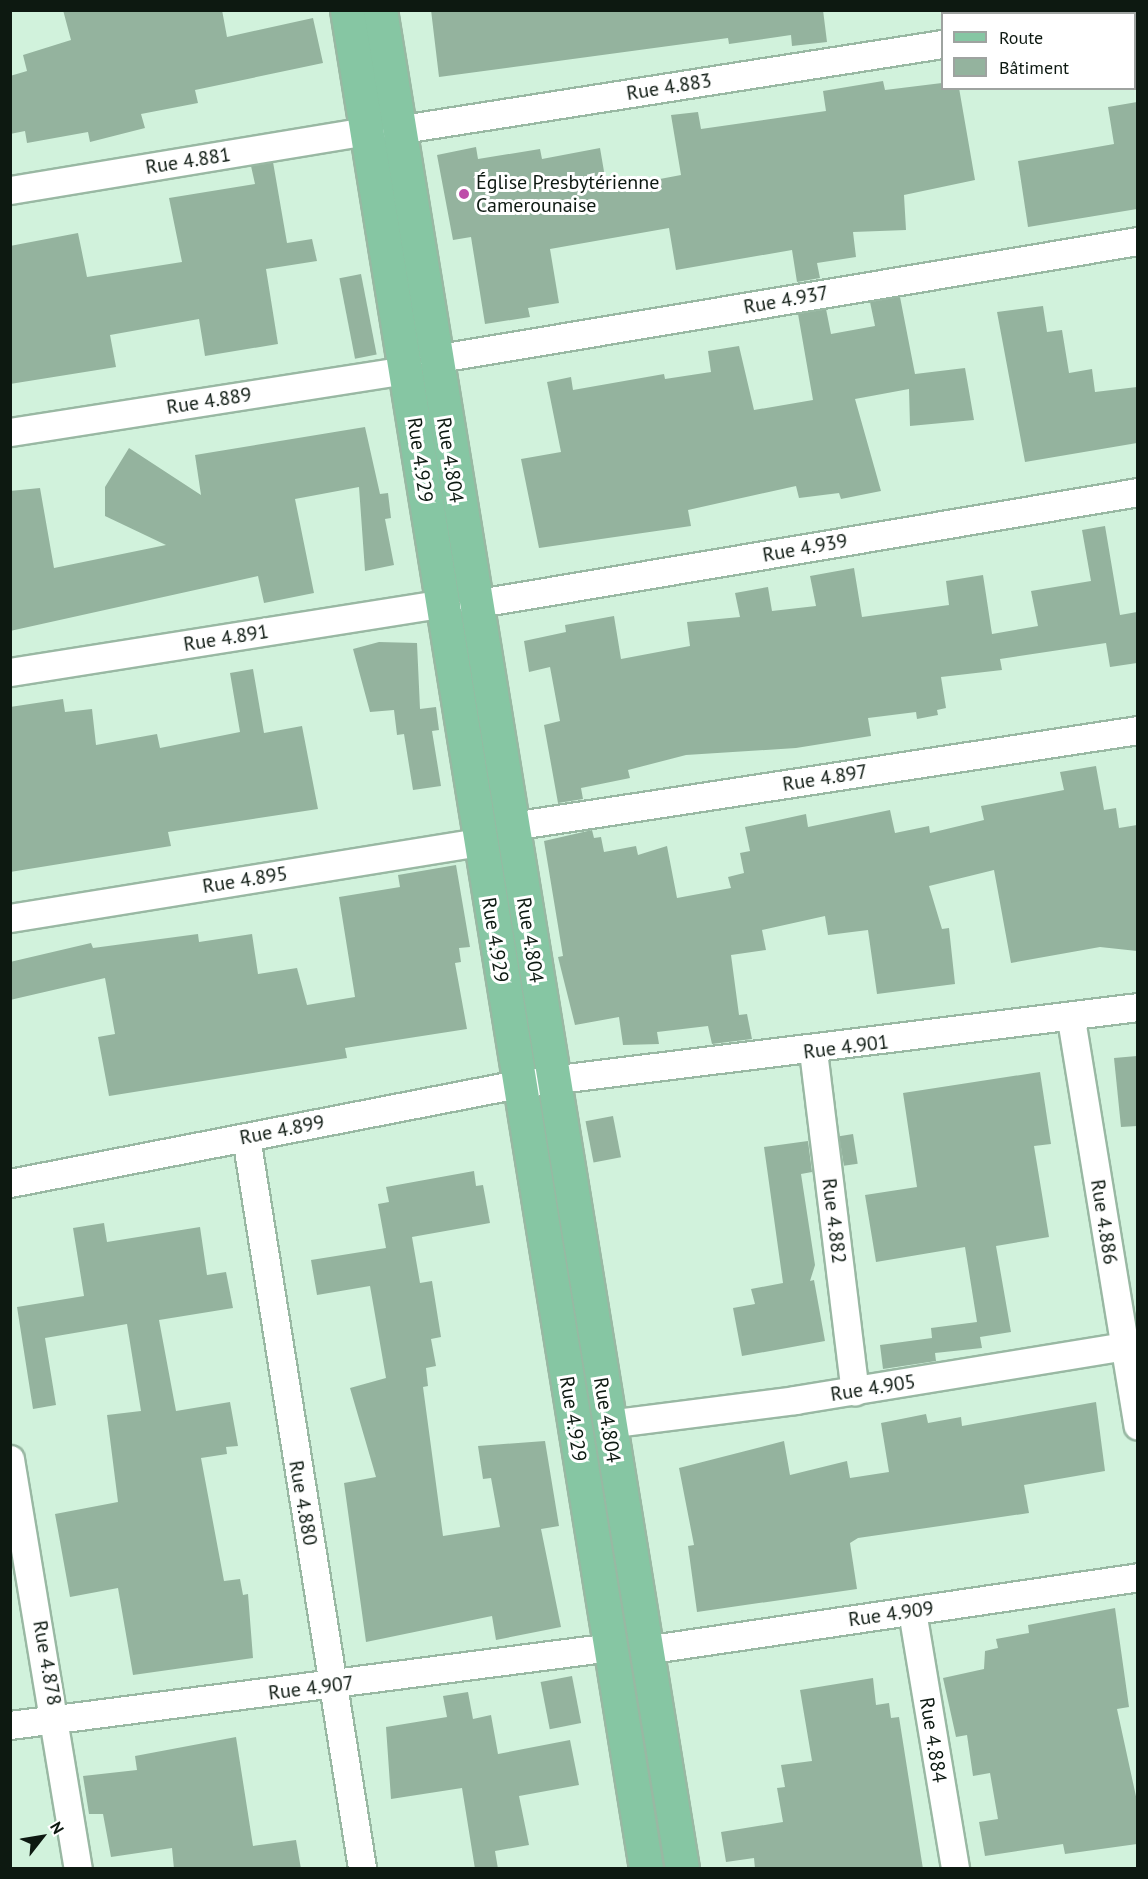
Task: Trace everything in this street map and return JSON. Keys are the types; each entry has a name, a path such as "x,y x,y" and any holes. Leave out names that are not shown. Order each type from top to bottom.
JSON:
{"main road":[{"path":"347,10 381,130"},
{"name":"Rue 4.804","path":"380,10 381,130 457,604 512,826 682,1869"},
{"name":"Rue 4.929","path":"457,604 479,842 646,1869"}],"street":[{"name":"Rue 4.883","path":"381,130 941,44"},
{"name":"Rue 4.881","path":"10,190 381,130"},
{"name":"Rue 4.937","path":"420,365 1137,241"},
{"name":"Rue 4.889","path":"10,432 420,365"},
{"name":"Rue 4.939","path":"457,604 1137,492"},
{"name":"Rue 4.891","path":"10,672 457,604"},
{"name":"Rue 4.897","path":"512,826 1137,730"},
{"name":"Rue 4.895","path":"10,918 479,842"},
{"name":"Rue 4.901","path":"553,1083 1071,1019 1137,1007"},
{"name":"Rue 4.886","path":"1071,1019 1131,1345 1137,1426"},
{"name":"Rue 4.882","path":"813,1051 855,1390"},
{"name":"Rue 4.899","path":"10,1183 518,1084 553,1083"},
{"name":"Rue 4.880","path":"246,1137 335,1686 362,1869"},
{"name":"Rue 4.905","path":"608,1424 855,1390 1131,1345"},
{"name":"Rue 4.878","path":"10,1459 13,1494 57,1718 78,1869"},
{"name":"Rue 4.909","path":"645,1650 1137,1581"},
{"name":"Rue 4.884","path":"912,1611 955,1869"},
{"name":"Rue 4.907","path":"10,1725 335,1686 611,1647"}],"building":[{"path":"63,10 222,10 227,37 313,18 323,63 195,90 198,103 141,114 145,128 90,142 88,132 27,143 25,131 10,134 10,76 27,71 23,55 71,40"},
{"path":"431,10 823,10 827,42 792,46 791,35 729,44 728,38 439,77"},
{"path":"883,81 885,90 941,83 941,90 959,90 975,180 904,195 906,230 853,232 856,257 817,263 820,278 797,282 792,250 676,270 669,228 550,249 559,303 528,308 530,317 485,324 471,237 453,240 437,155 476,147 478,159 540,149 542,159 600,148 607,189 681,175 671,115 698,112 701,129 826,111 823,91"},
{"path":"1137,102 1137,209 1028,227 1018,161 1114,144 1108,107"},
{"path":"273,162 287,243 312,239 317,261 266,269 278,344 205,356 199,319 110,335 116,367 10,384 10,246 78,233 87,277 182,262 169,198 255,184 251,166"},
{"path":"361,274 377,354 355,359 339,278"},
{"path":"900,297 915,374 965,368 974,420 910,426 909,389 855,399 881,491 841,499 839,493 799,498 796,486 688,510 691,526 539,548 521,459 561,452 547,382 571,377 573,390 664,374 665,379 711,372 708,351 739,346 754,410 813,400 798,314 826,309 831,334 875,326 870,302"},
{"path":"1043,306 1047,332 1062,330 1069,373 1092,369 1095,392 1137,387 1137,443 1025,462 997,312"},
{"path":"365,427 380,494 388,493 391,518 385,519 394,565 365,571 359,487 295,499 314,593 264,603 258,576 10,631 10,491 40,488 54,568 166,545 105,516 105,487 129,448 201,495 195,455"},
{"path":"1105,526 1120,615 1137,612 1137,663 1110,667 1106,643 1000,659 1002,670 941,677 946,708 937,710 938,715 917,719 916,712 868,718 871,736 796,748 686,755 628,770 630,778 581,788 583,799 558,803 544,725 560,721 550,667 529,672 524,641 566,632 565,625 614,616 621,659 690,646 687,622 740,617 735,593 768,587 772,611 816,606 810,576 854,568 862,617 949,605 946,581 983,575 992,634 1038,626 1031,591 1091,581 1082,530"},
{"path":"379,642 417,643 420,709 436,707 439,730 432,731 441,786 413,790 404,734 397,735 394,710 370,712 353,649"},
{"path":"253,669 264,733 302,726 318,809 168,832 171,846 10,872 10,707 63,699 65,712 92,709 96,745 157,734 160,748 240,732 230,673"},
{"path":"1096,766 1104,810 1116,808 1119,828 1137,825 1137,951 1100,947 1011,963 994,870 929,886 942,929 949,928 955,984 877,994 868,930 828,935 825,916 762,930 766,950 731,955 739,1015 747,1014 752,1039 712,1044 708,1026 657,1032 659,1044 623,1045 619,1017 575,1025 558,957 563,956 544,841 592,830 594,838 601,837 604,852 636,846 638,855 667,846 677,898 731,888 728,877 744,873 740,853 750,851 745,827 806,814 808,827 890,810 895,833 929,826 930,833 984,820 981,806 1064,790 1060,772"},
{"path":"456,865 470,947 459,948 461,962 455,963 467,1029 345,1048 347,1058 109,1096 98,1037 115,1034 105,978 10,1000 10,962 91,943 93,948 198,934 199,942 252,934 258,974 297,968 307,1005 355,997 339,897 400,887 398,875"},
{"path":"1137,1056 1137,1126 1121,1127 1114,1058"},
{"path":"1040,1072 1051,1144 1034,1146 1049,1237 996,1246 1011,1332 980,1337 982,1348 935,1353 936,1361 883,1369 880,1345 932,1338 931,1328 977,1322 965,1247 876,1262 865,1195 917,1187 903,1093"},
{"path":"613,1116 621,1157 594,1163 586,1121"},
{"path":"853,1134 858,1164 844,1166 839,1136"},
{"path":"808,1141 812,1172 801,1174 815,1265 810,1281 814,1280 825,1341 742,1356 733,1308 755,1304 751,1289 783,1283 764,1147"},
{"path":"474,1171 476,1186 483,1185 490,1223 412,1237 420,1283 432,1281 441,1337 431,1339 436,1366 426,1368 428,1386 423,1387 443,1536 500,1527 491,1478 483,1479 478,1446 545,1441 559,1526 541,1529 561,1627 496,1640 492,1616 366,1642 344,1483 376,1477 350,1388 386,1378 370,1286 317,1295 311,1260 386,1248 378,1204 389,1202 386,1187"},
{"path":"104,1223 107,1242 200,1227 207,1275 226,1272 233,1308 159,1320 176,1411 230,1402 238,1446 226,1447 227,1454 201,1458 224,1581 240,1579 243,1595 248,1594 253,1658 133,1675 118,1588 70,1597 55,1514 118,1502 107,1415 141,1411 127,1324 45,1338 56,1405 33,1409 17,1307 84,1296 73,1228"},
{"path":"1096,1402 1105,1471 1024,1485 1029,1513 858,1538 850,1543 857,1589 697,1612 688,1546 694,1545 679,1468 784,1441 790,1475 847,1461 850,1478 889,1472 881,1423 926,1414 928,1423 961,1417 962,1426"},
{"path":"1115,1608 1129,1707 1117,1709 1137,1801 1137,1844 1065,1854 1063,1844 985,1856 979,1822 998,1819 990,1773 973,1776 967,1735 956,1737 943,1678 984,1669 985,1651 998,1648 996,1639 1029,1633 1028,1625"},
{"path":"572,1676 581,1723 550,1729 541,1682"},
{"path":"873,1678 876,1705 889,1703 891,1718 899,1717 923,1869 755,1869 754,1858 726,1862 721,1832 783,1822 777,1788 785,1787 781,1765 812,1761 800,1690"},
{"path":"468,1692 473,1719 491,1715 498,1754 570,1740 579,1785 519,1796 529,1845 495,1851 498,1869 475,1869 462,1788 391,1799 386,1727 447,1717 443,1696"},
{"path":"236,1737 253,1846 296,1840 301,1869 174,1869 172,1848 111,1857 103,1814 89,1814 83,1776 137,1770 135,1756"}],"place":[{"name":"Église Presbytérienne Camerounaise","path":"464,194"}]}
